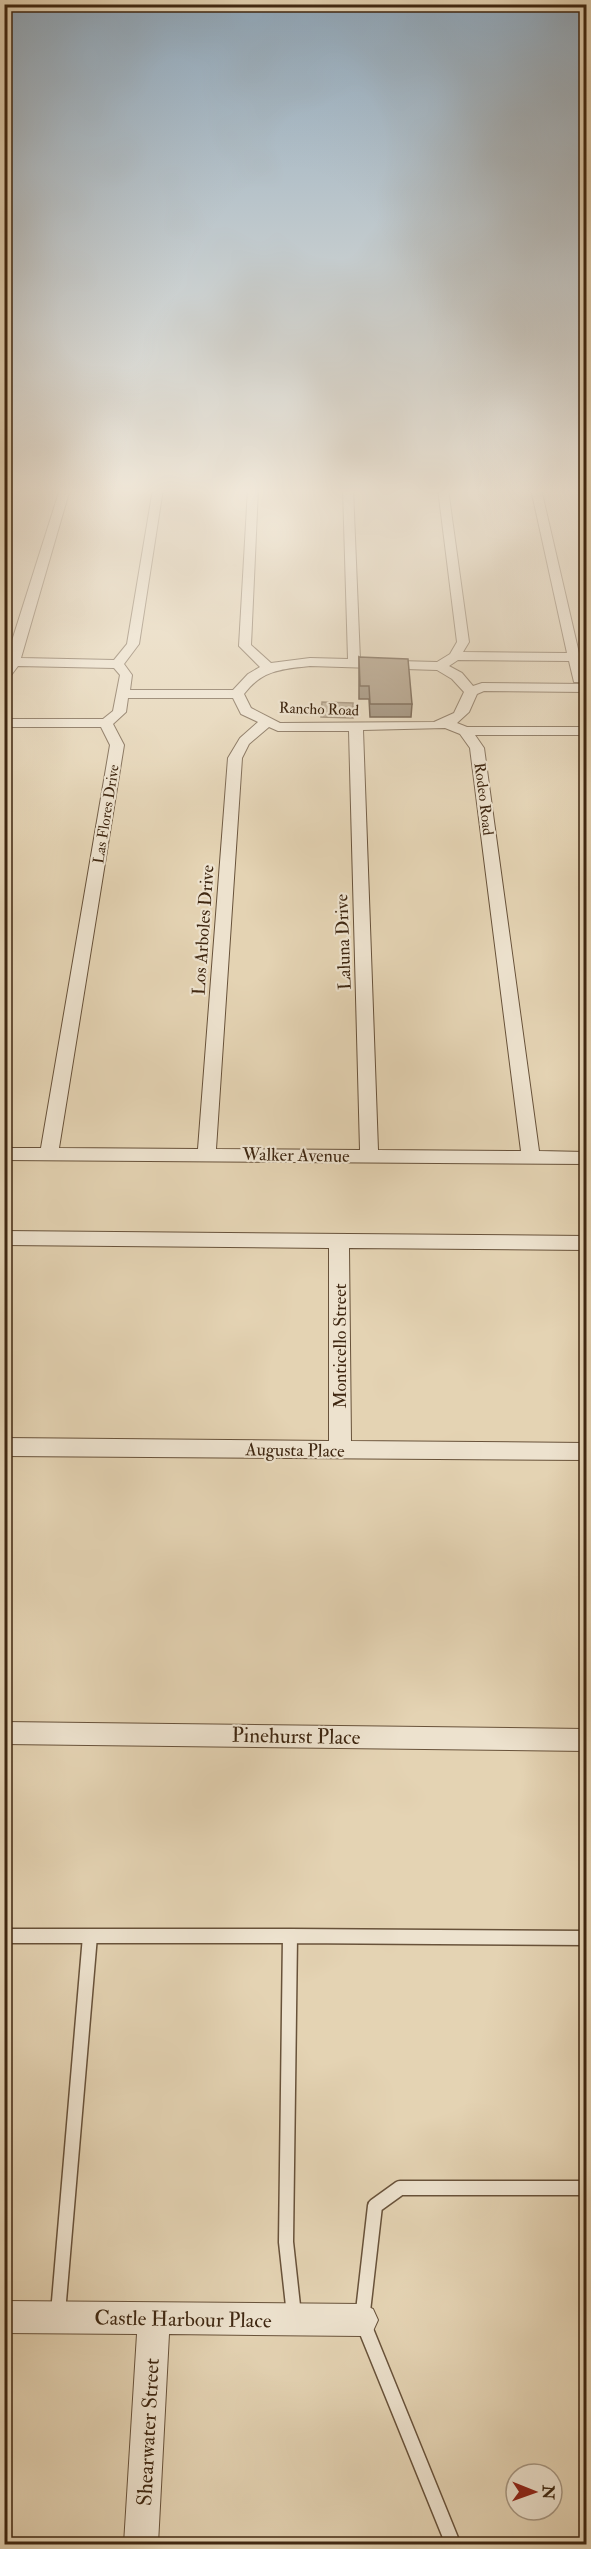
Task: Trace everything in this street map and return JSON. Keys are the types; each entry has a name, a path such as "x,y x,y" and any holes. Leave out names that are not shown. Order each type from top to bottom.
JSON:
{"street":[{"path":"4,675 14,662 30,608"},
{"path":"118,664 133,644 139,608"},
{"path":"247,608 245,646 268,667"},
{"path":"352,608 354,663"},
{"path":"440,666 455,656 463,642 459,608"},
{"path":"447,724 464,713 471,692 482,687 583,683 574,657 563,608"},
{"path":"455,656 574,657"},
{"path":"14,662 118,664"},
{"path":"122,694 237,694 249,676 268,667 310,662 440,666 456,676 471,692 484,698 586,698"},
{"path":"4,723 106,723 118,712 126,675 118,664"},
{"name":"Rancho Road","path":"237,694 246,711 279,727 447,724"},
{"name":"Los Arboles Drive","path":"207,1154 235,758 240,744 252,732 268,722"},
{"name":"Las Flores Drive","path":"49,1154 117,745 106,723"},
{"path":"447,724 465,731 586,731"},
{"name":"Laluna Drive","path":"356,727 369,1156"},
{"name":"Rodeo Road","path":"465,731 477,748 531,1158"},
{"name":"Walker Avenue","path":"4,1154 586,1158"},
{"path":"4,1238 586,1243"},
{"name":"Monticello Street","path":"339,1241 340,1450"},
{"name":"Augusta Place","path":"4,1447 586,1452"},
{"name":"Pinehurst Place","path":"4,1733 586,1740"},
{"name":"Castle Harbour Place","path":"4,2317 362,2320"},
{"name":"Shearwater Street","path":"141,2544 154,2319"}],"lane":[{"path":"4,1936 586,1938"},
{"path":"57,2317 90,1936"},
{"path":"290,1936 286,2242 295,2320"},
{"path":"453,2544 362,2320 375,2206 400,2188 586,2188"}],"shaded area":[{"path":"322,702 353,703 353,718 321,717"}],"building":[{"path":"359,657 408,659 412,704 370,704 369,686 360,686"}]}
